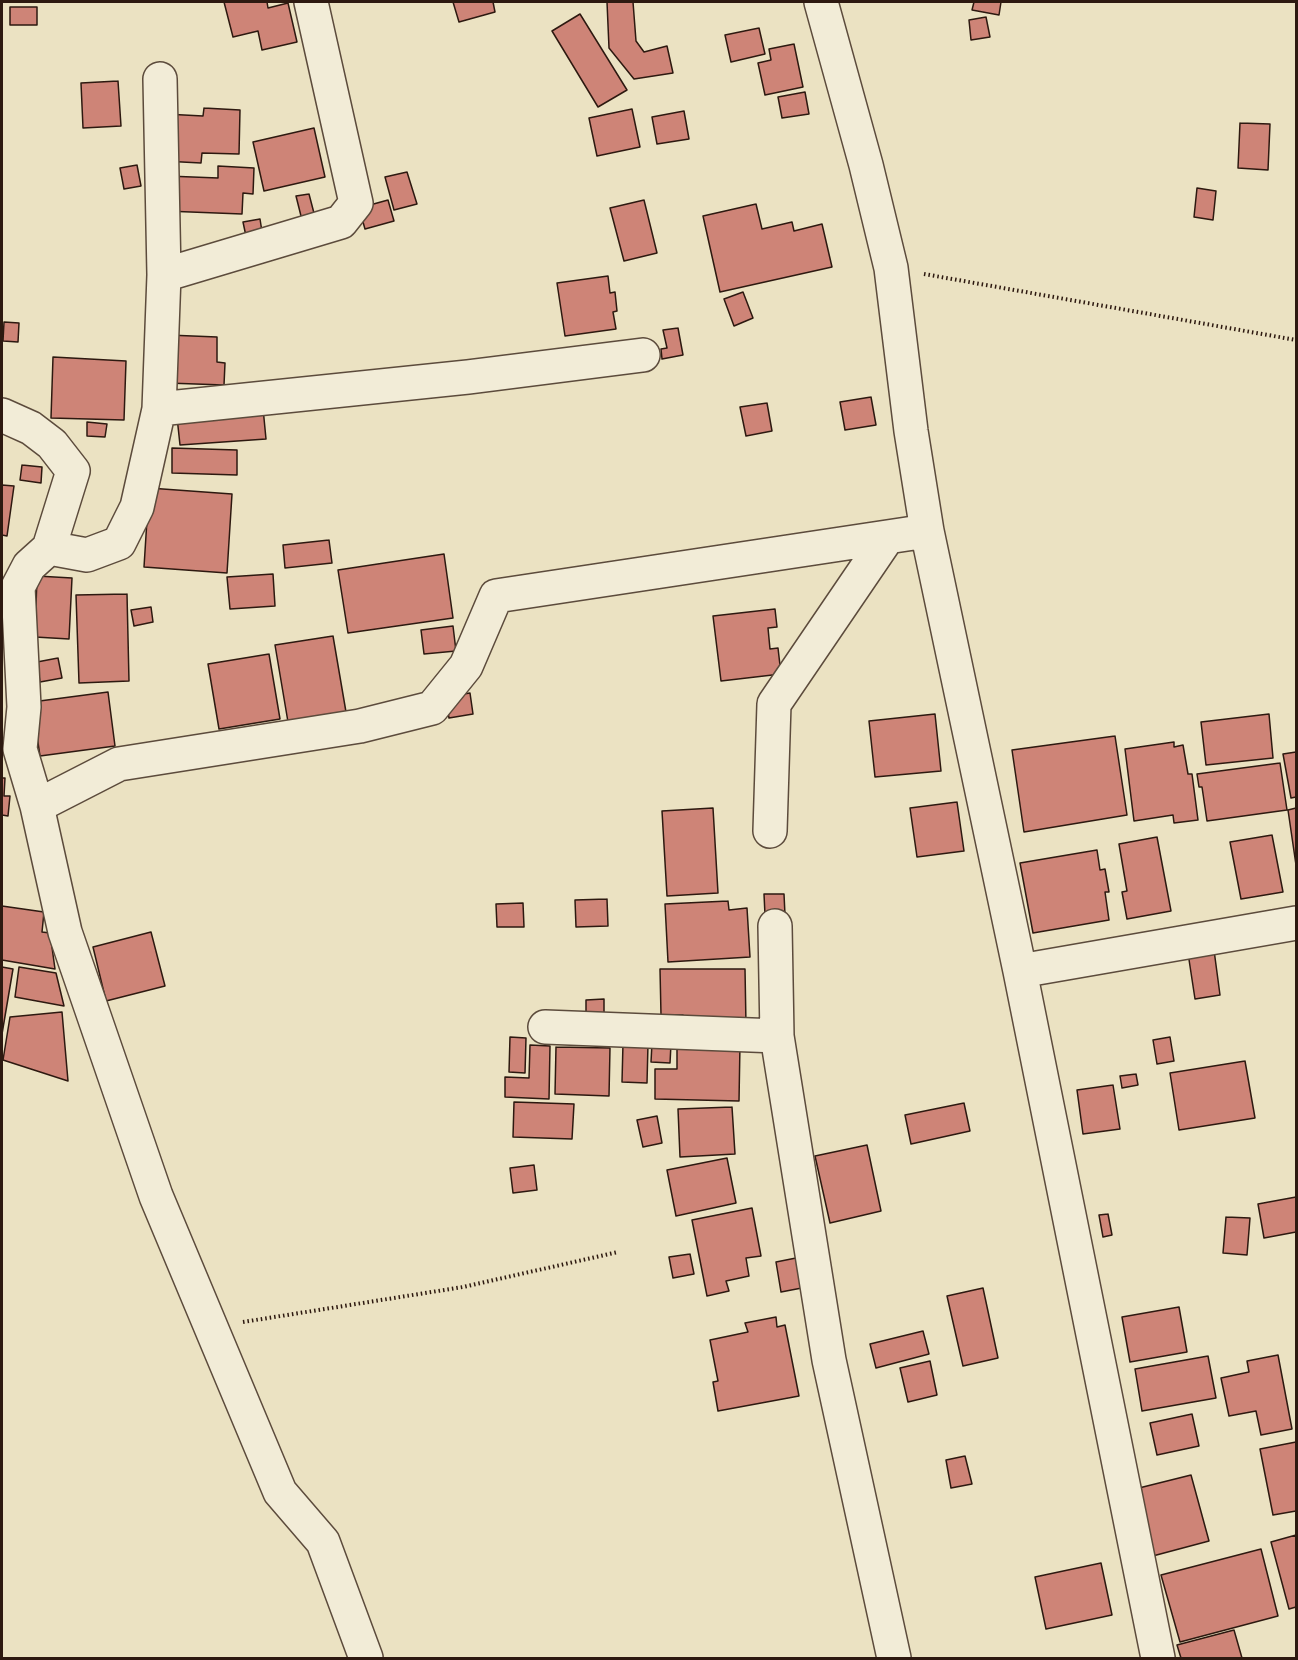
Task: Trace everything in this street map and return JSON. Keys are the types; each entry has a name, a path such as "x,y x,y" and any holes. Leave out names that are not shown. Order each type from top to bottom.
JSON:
{"street":[{"path":"164,275 341,222 356,203 311,2"},
{"path":"821,2 866,165 891,268 911,431 927,531 1020,971 1158,1659"},
{"path":"49,548 87,555 119,543 137,507 159,409 164,275 160,79"},
{"path":"159,409 468,377 643,355"},
{"path":"2,415 31,428 52,444 73,471 49,548 29,566 18,587 11,633 24,707 11,749 37,806 65,932 156,1196 280,1492 323,1542 366,1659"},
{"path":"37,806 119,764 360,726 432,708 466,666 496,596 927,531"},
{"path":"770,831 774,704 887,538"},
{"path":"1020,971 1296,922"},
{"path":"775,926 777,1036 829,1360 894,1659"},
{"path":"544,1027 777,1036"}],"path":[{"path":"891,268 1296,340"},
{"path":"210,1328 463,1287 618,1252"}],"building":[{"path":"224,2 267,2 268,8 288,3 297,42 262,50 258,31 233,37"},
{"path":"453,2 493,2 495,12 459,22"},
{"path":"607,2 633,2 636,41 644,52 667,46 673,73 634,79 609,48"},
{"path":"974,2 1001,2 999,15 972,10"},
{"path":"10,7 37,7 37,25 10,25"},
{"path":"580,14 627,90 598,107 552,31"},
{"path":"986,17 990,37 971,40 969,20"},
{"path":"759,28 765,54 731,62 725,35"},
{"path":"794,44 803,87 765,95 758,63 771,60 769,49"},
{"path":"118,81 121,126 83,128 81,83"},
{"path":"805,92 809,114 782,118 778,97"},
{"path":"204,108 240,110 239,154 202,153 201,163 163,161 165,114 203,116"},
{"path":"632,109 640,147 597,156 589,118"},
{"path":"684,111 689,139 657,144 652,117"},
{"path":"1240,123 1270,124 1268,170 1238,168"},
{"path":"314,128 325,177 264,191 253,142"},
{"path":"137,165 141,186 124,189 120,168"},
{"path":"218,166 254,168 253,194 243,193 242,214 165,211 167,176 218,178"},
{"path":"407,172 417,204 394,210 385,177"},
{"path":"1197,188 1216,191 1213,220 1194,217"},
{"path":"309,194 315,217 302,220 296,196"},
{"path":"388,200 394,221 365,229 359,208"},
{"path":"644,200 657,253 624,261 610,208"},
{"path":"756,204 762,229 792,222 794,231 822,224 832,267 720,292 703,216"},
{"path":"260,219 263,238 247,241 243,222"},
{"path":"608,276 610,293 615,292 617,311 613,312 616,329 565,336 557,283"},
{"path":"743,292 753,318 734,326 724,299"},
{"path":"4,322 19,323 18,342 3,341"},
{"path":"678,328 683,355 662,359 661,349 667,348 663,330"},
{"path":"168,335 217,337 217,362 225,363 224,385 167,383"},
{"path":"53,357 126,361 124,420 51,418"},
{"path":"871,397 876,425 845,430 840,402"},
{"path":"767,403 772,431 746,436 740,407"},
{"path":"263,408 266,439 180,445 177,417"},
{"path":"87,422 107,424 105,437 87,436"},
{"path":"172,448 237,450 237,475 172,473"},
{"path":"22,465 42,467 41,483 20,480"},
{"path":"2,485 14,486 7,536 2,535"},
{"path":"149,488 232,494 227,573 144,567"},
{"path":"329,540 332,563 285,568 283,545"},
{"path":"444,554 453,618 348,633 338,570"},
{"path":"273,574 275,606 230,609 227,577"},
{"path":"37,576 72,578 69,639 35,637"},
{"path":"127,594 129,681 79,683 76,595"},
{"path":"151,607 153,622 134,626 131,610"},
{"path":"775,609 777,627 768,628 770,649 778,648 781,674 721,681 713,616"},
{"path":"453,626 456,651 424,654 421,630"},
{"path":"333,636 346,712 288,722 275,645"},
{"path":"269,654 280,719 219,729 208,664"},
{"path":"58,658 62,678 40,682 37,662"},
{"path":"108,692 115,746 40,756 32,702"},
{"path":"470,693 473,714 449,718 445,697"},
{"path":"935,714 941,771 875,777 869,721"},
{"path":"1269,714 1273,758 1206,765 1201,722"},
{"path":"1115,736 1127,815 1024,832 1012,750"},
{"path":"1174,742 1174,747 1183,745 1188,774 1192,774 1198,820 1174,823 1173,815 1134,821 1125,749"},
{"path":"1296,752 1296,797 1291,798 1283,754"},
{"path":"1280,763 1287,810 1207,821 1202,787 1199,787 1197,774"},
{"path":"2,778 5,778 4,796 10,796 8,816 2,815"},
{"path":"957,802 964,851 917,857 910,808"},
{"path":"713,808 718,893 667,896 662,811"},
{"path":"1296,808 1296,865 1288,810"},
{"path":"1272,835 1283,892 1241,899 1230,842"},
{"path":"1157,837 1171,911 1127,919 1122,892 1127,891 1119,844"},
{"path":"1097,850 1100,870 1105,869 1109,892 1105,892 1109,920 1033,933 1020,863"},
{"path":"764,894 784,894 785,915 765,915"},
{"path":"607,899 608,926 576,927 575,900"},
{"path":"728,901 729,910 747,908 750,957 668,962 665,904"},
{"path":"523,903 524,927 497,927 496,904"},
{"path":"2,906 44,912 42,932 50,933 55,969 2,960"},
{"path":"151,932 165,986 106,1001 93,947"},
{"path":"1214,950 1220,995 1195,999 1188,953"},
{"path":"2,967 13,969 2,1034"},
{"path":"19,967 56,973 64,1006 15,997"},
{"path":"660,969 745,969 746,1025 683,1025 683,1015 661,1015"},
{"path":"604,999 604,1016 586,1016 586,1000"},
{"path":"62,1012 68,1081 3,1060 10,1017"},
{"path":"510,1037 526,1038 525,1073 509,1072"},
{"path":"1170,1037 1174,1061 1157,1064 1153,1040"},
{"path":"677,1042 740,1044 739,1101 655,1099 655,1069 677,1069"},
{"path":"623,1043 648,1044 647,1083 622,1082"},
{"path":"652,1043 671,1044 670,1063 651,1062"},
{"path":"530,1045 550,1046 549,1099 505,1097 505,1077 529,1078"},
{"path":"556,1047 610,1048 609,1096 555,1094"},
{"path":"1245,1061 1255,1118 1179,1130 1170,1073"},
{"path":"1136,1074 1138,1085 1122,1088 1120,1076"},
{"path":"1113,1085 1120,1129 1083,1134 1077,1090"},
{"path":"514,1102 574,1104 572,1139 513,1137"},
{"path":"964,1103 970,1131 911,1144 905,1115"},
{"path":"732,1107 735,1154 680,1157 678,1109"},
{"path":"657,1116 662,1143 643,1147 637,1120"},
{"path":"867,1145 881,1211 830,1223 815,1156"},
{"path":"727,1158 736,1203 676,1216 667,1170"},
{"path":"534,1165 537,1190 513,1193 510,1168"},
{"path":"1296,1197 1296,1232 1264,1238 1258,1204"},
{"path":"752,1208 761,1256 746,1258 749,1276 726,1281 729,1291 707,1296 692,1220"},
{"path":"1108,1214 1112,1235 1103,1237 1099,1215"},
{"path":"1226,1217 1250,1218 1247,1255 1223,1253"},
{"path":"690,1254 694,1274 673,1278 669,1257"},
{"path":"801,1257 807,1287 781,1292 776,1262"},
{"path":"983,1288 998,1358 963,1366 947,1296"},
{"path":"1179,1307 1187,1352 1130,1362 1122,1317"},
{"path":"776,1317 777,1327 785,1325 799,1396 718,1411 713,1382 718,1381 710,1340 748,1332 745,1323"},
{"path":"923,1331 929,1354 876,1368 870,1344"},
{"path":"1278,1355 1292,1429 1261,1435 1256,1411 1229,1416 1221,1378 1249,1372 1247,1361"},
{"path":"1208,1356 1216,1398 1142,1411 1135,1369"},
{"path":"930,1361 937,1395 908,1402 900,1368"},
{"path":"1192,1414 1199,1446 1157,1455 1150,1423"},
{"path":"1296,1442 1296,1511 1273,1515 1260,1449"},
{"path":"965,1456 972,1484 951,1488 946,1460"},
{"path":"1191,1475 1209,1541 1149,1557 1131,1490"},
{"path":"1296,1535 1296,1607 1289,1609 1271,1542"},
{"path":"1261,1549 1278,1616 1180,1642 1161,1575"},
{"path":"1101,1563 1112,1615 1046,1629 1035,1577"},
{"path":"1234,1630 1242,1658 1181,1658 1177,1645"}]}
